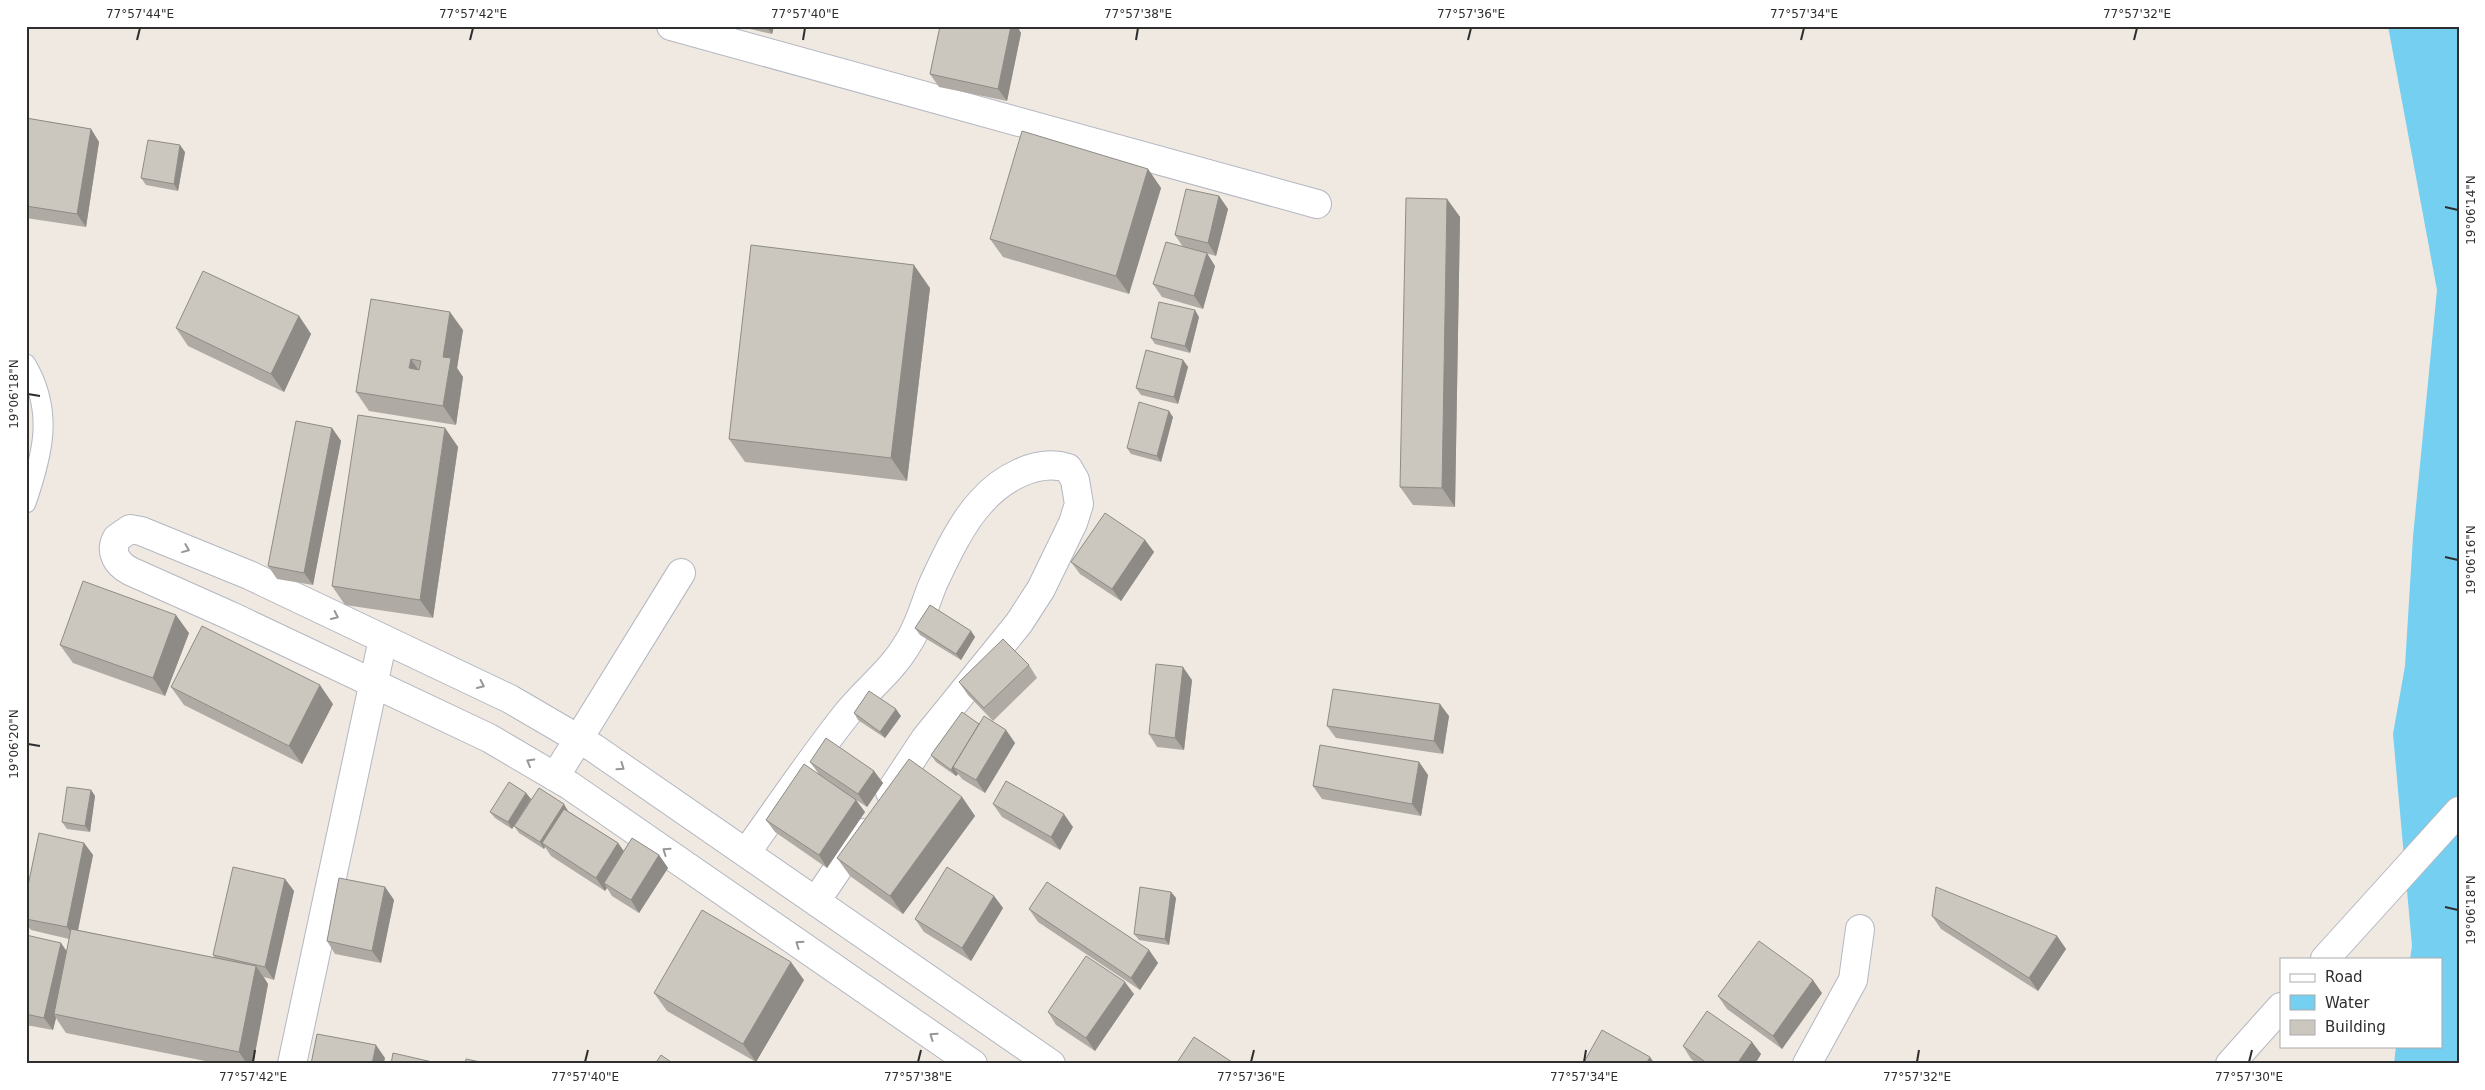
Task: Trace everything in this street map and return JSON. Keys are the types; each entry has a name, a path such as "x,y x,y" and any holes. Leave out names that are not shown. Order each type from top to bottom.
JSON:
{"street":[{"path":"671,26 1317,204"},
{"path":"746,853 847,714 894,664 909,643 934,583 967,521 980,502 997,486 1030,469 1048,464 1068,468 1075,480 1079,504 1073,523 1041,589 1019,623 926,740 816,901"},
{"path":"973,1064 555,776 489,738 130,571 120,565 116,558 114,542 124,531 130,529 141,531 249,575 510,699 579,740 1051,1064"},
{"path":"555,776 681,573"},
{"path":"292,1064 383,639"},
{"path":"2326,958 2459,811"},
{"path":"1807,1064 1853,980 1860,929"},
{"path":"2230,1064 2280,1008"}],"lane":[{"path":"26,364 33,375 42,400 44,424 42,449 26,503"}],"water":[{"path":"2388,26 2459,26 2459,1064 2394,1064 2396,1048 2442,1048 2442,958 2410,958 2412,946 2393,734 2405,666 2413,537 2437,290"}],"building":[{"path":"940,26 1011,26 998,89 930,74"},
{"path":"26,118 91,129 77,214 26,206"},
{"path":"1022,131 1148,169 1116,276 990,239"},
{"path":"148,140 180,145 174,184 141,178"},
{"path":"1186,189 1219,196 1208,243 1175,235"},
{"path":"1406,198 1447,199 1442,488 1400,487"},
{"path":"1166,242 1207,253 1194,296 1153,284"},
{"path":"751,245 914,265 891,458 729,439"},
{"path":"203,271 299,316 271,374 176,328"},
{"path":"371,299 450,312 443,357 451,358 443,406 356,392","holes":["411,359 421,361 419,370 409,368"]},
{"path":"1159,302 1195,310 1185,346 1151,338"},
{"path":"1146,350 1183,360 1174,397 1136,388"},
{"path":"1139,402 1169,411 1157,456 1127,448"},
{"path":"358,415 445,428 420,600 332,586"},
{"path":"296,421 332,428 304,573 268,566"},
{"path":"1105,513 1145,540 1112,589 1071,562"},
{"path":"83,581 176,615 153,678 60,645"},
{"path":"930,605 971,631 956,654 915,628"},
{"path":"202,626 320,685 289,746 171,687"},
{"path":"1003,639 1029,665 984,708 959,682"},
{"path":"1156,664 1183,667 1175,738 1149,734"},
{"path":"1333,689 1440,704 1434,741 1327,726"},
{"path":"869,691 896,709 880,732 854,713"},
{"path":"962,712 979,724 951,770 931,755"},
{"path":"984,716 1006,730 976,780 953,767"},
{"path":"826,738 874,771 858,794 810,762"},
{"path":"1320,745 1419,762 1412,804 1313,786"},
{"path":"909,759 962,797 890,896 837,858"},
{"path":"804,764 856,800 819,855 766,820"},
{"path":"1006,781 1064,814 1051,837 993,804"},
{"path":"509,782 526,793 508,822 490,812"},
{"path":"67,787 91,790 85,826 62,822"},
{"path":"539,788 564,804 540,842 514,826"},
{"path":"564,809 618,843 596,878 542,843"},
{"path":"39,833 84,843 67,927 26,919 26,895"},
{"path":"632,838 659,855 631,900 604,883"},
{"path":"233,867 285,879 265,967 213,955"},
{"path":"947,867 994,896 962,948 915,919"},
{"path":"339,878 385,887 372,951 327,941"},
{"path":"1047,882 1149,950 1131,978 1029,909"},
{"path":"1140,887 1171,892 1165,939 1134,934"},
{"path":"1936,887 2057,936 2029,978 1932,916"},
{"path":"702,910 791,962 743,1044 654,993"},
{"path":"71,929 256,966 239,1052 54,1014"},
{"path":"26,935 61,943 44,1018 26,1014"},
{"path":"1759,941 1813,980 1773,1036 1718,996"},
{"path":"1086,956 1125,982 1086,1038 1048,1012"},
{"path":"1707,1011 1752,1042 1737,1064 1708,1064 1683,1046"},
{"path":"1602,1030 1650,1057 1646,1064 1583,1064"},
{"path":"317,1034 376,1045 372,1064 311,1064"},
{"path":"1194,1037 1235,1064 1176,1064"},
{"path":"393,1053 441,1064 391,1064"},
{"path":"661,1055 674,1064 655,1064"},
{"path":"466,1059 490,1064 465,1064"}]}
